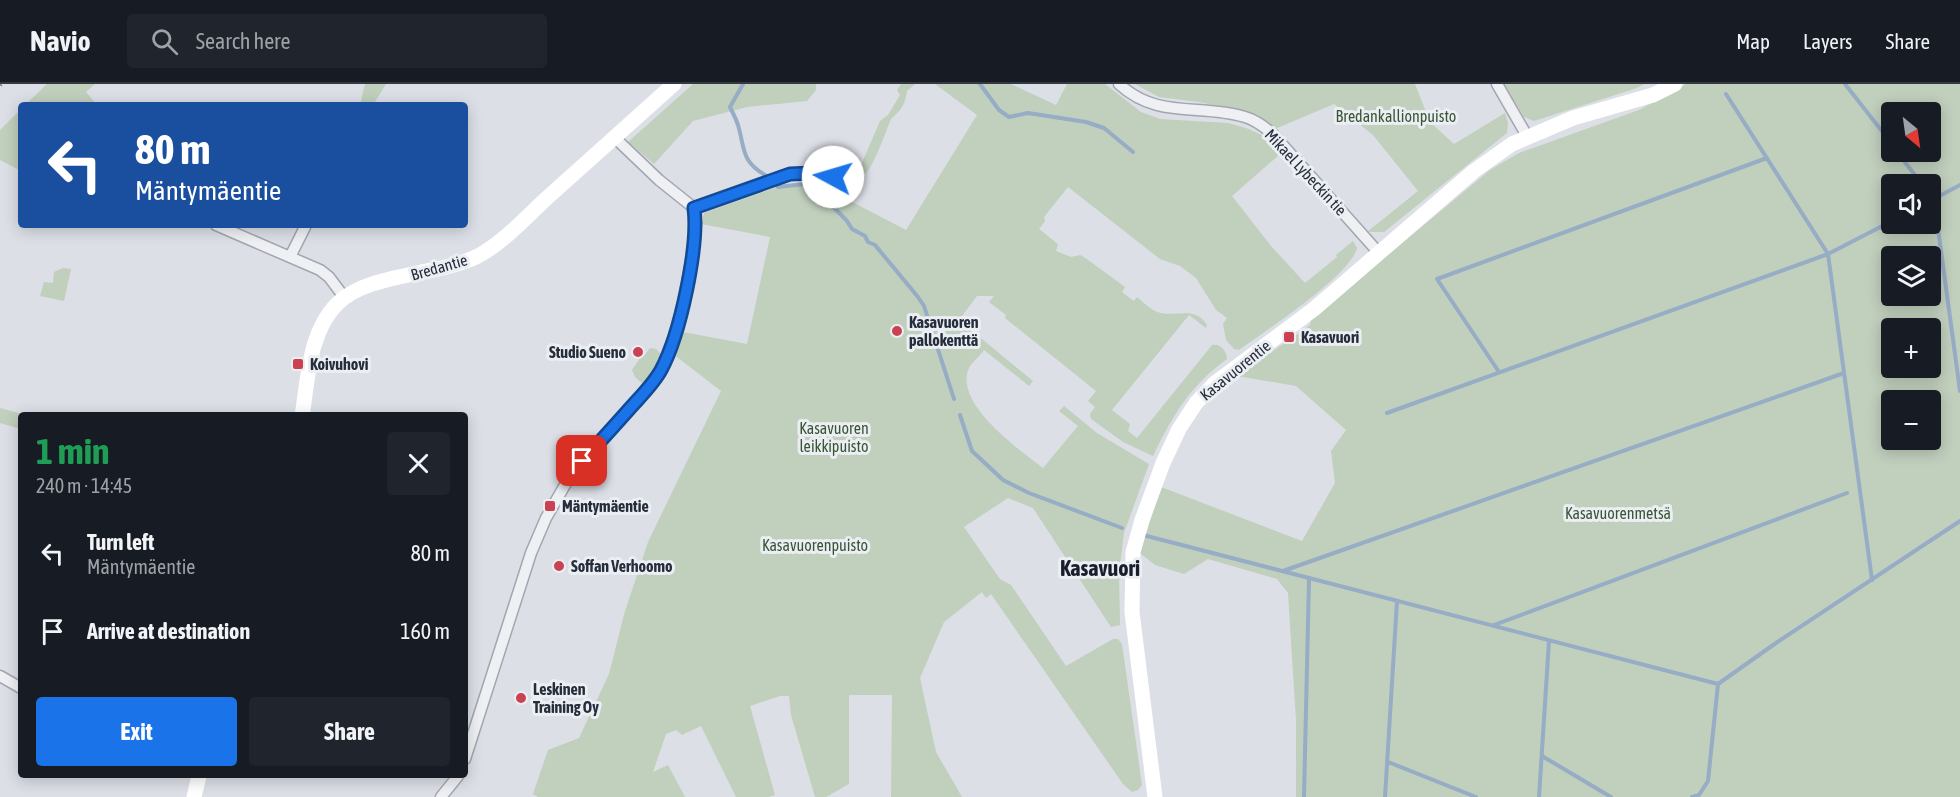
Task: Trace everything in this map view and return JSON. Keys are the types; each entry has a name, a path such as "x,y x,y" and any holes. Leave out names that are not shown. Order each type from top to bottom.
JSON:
{"street":[{"name":"Bredantie","path":"303,412 318,336 327,316 344,297 379,282 453,265 480,255 518,225 674,84"},
{"name":"Mikael Lybeckin tie","path":"1119,84 1133,96 1154,105 1227,113 1258,122 1273,134 1378,252"},
{"path":"1497,84 1527,136"},
{"name":"Kasavuorentie","path":"1155,797 1136,645 1131,582 1133,552 1163,463 1190,411 1215,383 1314,309 1474,171 1512,144 1573,118 1653,95 1675,84"},
{"path":"468,750 531,554 546,518 573,471 641,396 661,370 675,335 684,299 694,245 696,224 694,208 663,183 614,137"},
{"path":"694,208 790,174 813,173 833,177"},
{"path":"223,228 320,270 329,277 344,297"},
{"path":"290,257 304,228"},
{"path":"0,676 18,686"},
{"path":"194,797 199,778"},
{"path":"441,797 456,778"}],"green space":[{"path":"47,84 95,84 86,92 94,102 28,102"},
{"path":"365,84 386,84 375,102 361,102"},
{"path":"693,84 816,84 816,90 807,101 747,107 693,121 654,164 628,142"},
{"path":"901,84 915,84 907,91 902,107 891,119 869,170 860,179 854,180 846,177 846,173 855,175 858,172 880,121 888,115 900,95 897,90"},
{"name":"Kasavuorenpuisto","path":"935,84 1011,84 1056,105 1067,84 1105,84 1141,112 1160,119 1228,123 1246,128 1264,136 1279,155 1232,196 1271,246 1305,283 1353,241 1357,248 1351,260 1323,288 1239,350 1234,349 1226,340 1223,324 1227,318 1216,310 1196,278 1180,266 1160,259 1068,187 1044,217 1045,221 1039,229 1058,244 1056,251 1071,257 1080,255 1084,257 1125,287 1122,292 1134,301 1137,297 1157,312 1197,315 1207,325 1206,328 1189,315 1112,410 1130,424 1128,431 1137,438 1212,345 1220,346 1226,353 1227,359 1202,380 1183,403 1153,456 1123,442 1091,419 1090,414 1095,407 1088,401 1096,391 1005,318 1006,315 989,302 994,296 977,296 959,320 1033,381 1029,386 984,350 969,368 967,382 979,411 991,425 1043,468 1078,426 1059,411 1064,406 1097,433 1149,464 1124,533 1119,573 1120,625 1111,627 1033,508 1008,498 964,527 1000,579 1011,585 1066,666 1113,639 1118,639 1122,644 1142,785 1138,790 1132,792 1123,784 991,594 986,598 982,592 944,622 920,678 936,752 962,797 891,797 892,695 849,695 849,784 826,797 815,797 791,715 789,696 780,696 750,706 775,795 736,797 701,726 682,735 676,730 666,734 653,772 668,765 685,797 538,797 533,794 548,750 579,738 609,674 625,611 648,542 721,391 673,354 683,332 747,344 770,237 701,224 704,213 786,184 808,182 834,186 839,195 906,230 977,115"},
{"name":"Bredankallionpuisto","path":"1135,84 1415,84 1430,122 1454,144 1505,113 1508,123 1507,133 1384,232 1367,232 1418,191 1373,135 1334,104 1275,129 1263,119 1248,112 1159,97"},
{"path":"1504,84 1644,84 1534,121 1524,117"},
{"name":"Kasavuorenmetsä","path":"1686,84 1960,84 1960,797 1296,797 1296,720 1288,593 1277,579 1208,559 1184,574 1155,565 1140,553 1161,487 1302,541 1335,483 1331,451 1346,430 1296,386 1237,376 1286,342 1294,339 1310,325 1311,319 1490,170 1519,153 1639,110"},
{"path":"18,112 18,169 0,160 0,130"},
{"path":"63,268 71,269 64,301 40,296 44,282 53,283 54,272"},
{"path":"650,348 656,349 662,355 657,367 643,384 635,377 632,370"},
{"path":"0,408 18,413 18,428 0,423"}],"waterway":[{"path":"743,84 730,107 738,125 745,154 752,165 765,175"},
{"path":"980,84 999,110 1009,117 1028,113 1086,122 1104,128 1133,152"},
{"path":"1845,84 1881,130"},
{"path":"1726,94 1828,254 1872,580"},
{"path":"1499,372 1437,279 1767,158"},
{"path":"1905,162 1914,174"},
{"path":"778,187 805,184 820,193 852,229 875,245 924,306 954,399"},
{"path":"1941,195 1960,185"},
{"path":"1387,413 1828,254 1881,227"},
{"path":"1939,234 1960,391"},
{"path":"1283,571 1844,373"},
{"path":"960,415 972,451 1003,480 1029,493 1122,528"},
{"path":"1494,625 1847,493"},
{"path":"1143,535 1718,684 1960,521"},
{"path":"1304,797 1309,579"},
{"path":"1385,797 1397,601"},
{"path":"1539,797 1549,641"},
{"path":"1692,797 1699,795 1708,781 1718,684"},
{"path":"1542,756 1611,797"},
{"path":"1388,762 1476,797"}],"place":[{"name":"Kasavuoren pallokenttä","path":"897,331"},
{"name":"Kasavuori","path":"1289,337"},
{"name":"Studio Sueno","path":"638,352"},
{"name":"Koivuhovi","path":"298,364"},
{"name":"Mäntymäentie","path":"550,506"},
{"name":"Soffan Verhoomo","path":"559,566"},
{"name":"Leskinen Training Oy","path":"521,698"}],"district":[{"name":"Kasavuori","path":"1100,568"}],"route":[{"path":"582,461 647,389 661,370 675,335 684,299 694,245 696,224 694,208 756,184 790,174 813,173 833,177"}],"park label":[{"name":"Kasavuoren leikkipuisto","path":"834,437"}]}
